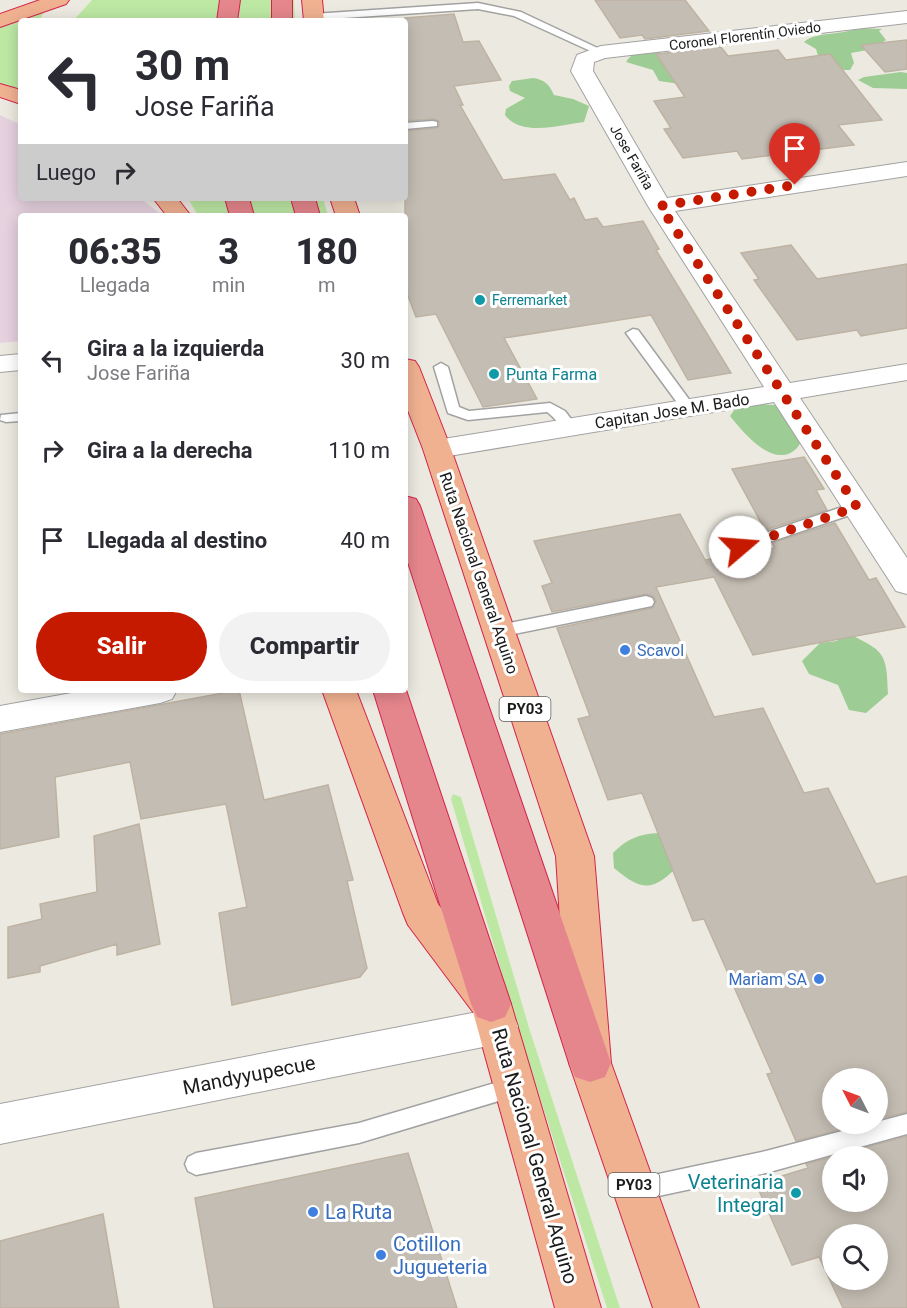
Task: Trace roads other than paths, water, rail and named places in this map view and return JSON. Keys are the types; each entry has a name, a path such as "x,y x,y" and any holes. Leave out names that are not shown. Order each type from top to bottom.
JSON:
{"highway":[{"path":"0,21 59,0"},
{"path":"59,18 75,0"},
{"path":"228,18 230,0"},
{"path":"282,0 282,18"},
{"path":"0,90 18,96"},
{"path":"167,201 177,213"},
{"name":"Ruta Nacional General Aquino","path":"408,371 435,404 437,449 575,856 590,1063"},
{"name":"Ruta Nacional General Aquino","path":"408,515 590,1063 676,1308"},
{"name":"Ruta Nacional General Aquino","path":"340,693 422,913 494,1015"},
{"name":"Ruta Nacional General Aquino","path":"391,693 494,1015 578,1308"}],"street":[{"name":"Coronel Florentín Oviedo","path":"593,56 907,17"},
{"name":"Jose Fariña","path":"593,56 582,71 660,206 907,583"},
{"path":"660,206 907,169"},
{"path":"0,364 18,362"},
{"name":"Capitan Jose M. Bado","path":"437,449 907,372"},
{"path":"0,719 143,693"},
{"name":"Mandyyupecue","path":"0,1124 494,1015"}],"lane":[{"path":"313,13 477,6 517,14 593,56"},
{"path":"408,126 433,124"},
{"path":"633,333 671,382 688,409"},
{"path":"441,368 435,404 468,416 549,407 561,414 570,428"},
{"path":"6,418 18,417"},
{"path":"740,547 857,507"},
{"path":"499,631 646,602"},
{"path":"196,1164 359,1133 515,1087"},
{"path":"635,1190 766,1162 907,1124"}],"place":[{"name":"Ferremarket","path":"480,300"},
{"name":"Punta Farma","path":"494,374"},
{"name":"Scavol","path":"625,650"},
{"name":"Mariam SA","path":"819,979"},
{"name":"Veterinaria Integral","path":"796,1193"},
{"name":"La Ruta","path":"313,1212"},
{"name":"Cotillon Jugueteria","path":"381,1255"}]}
